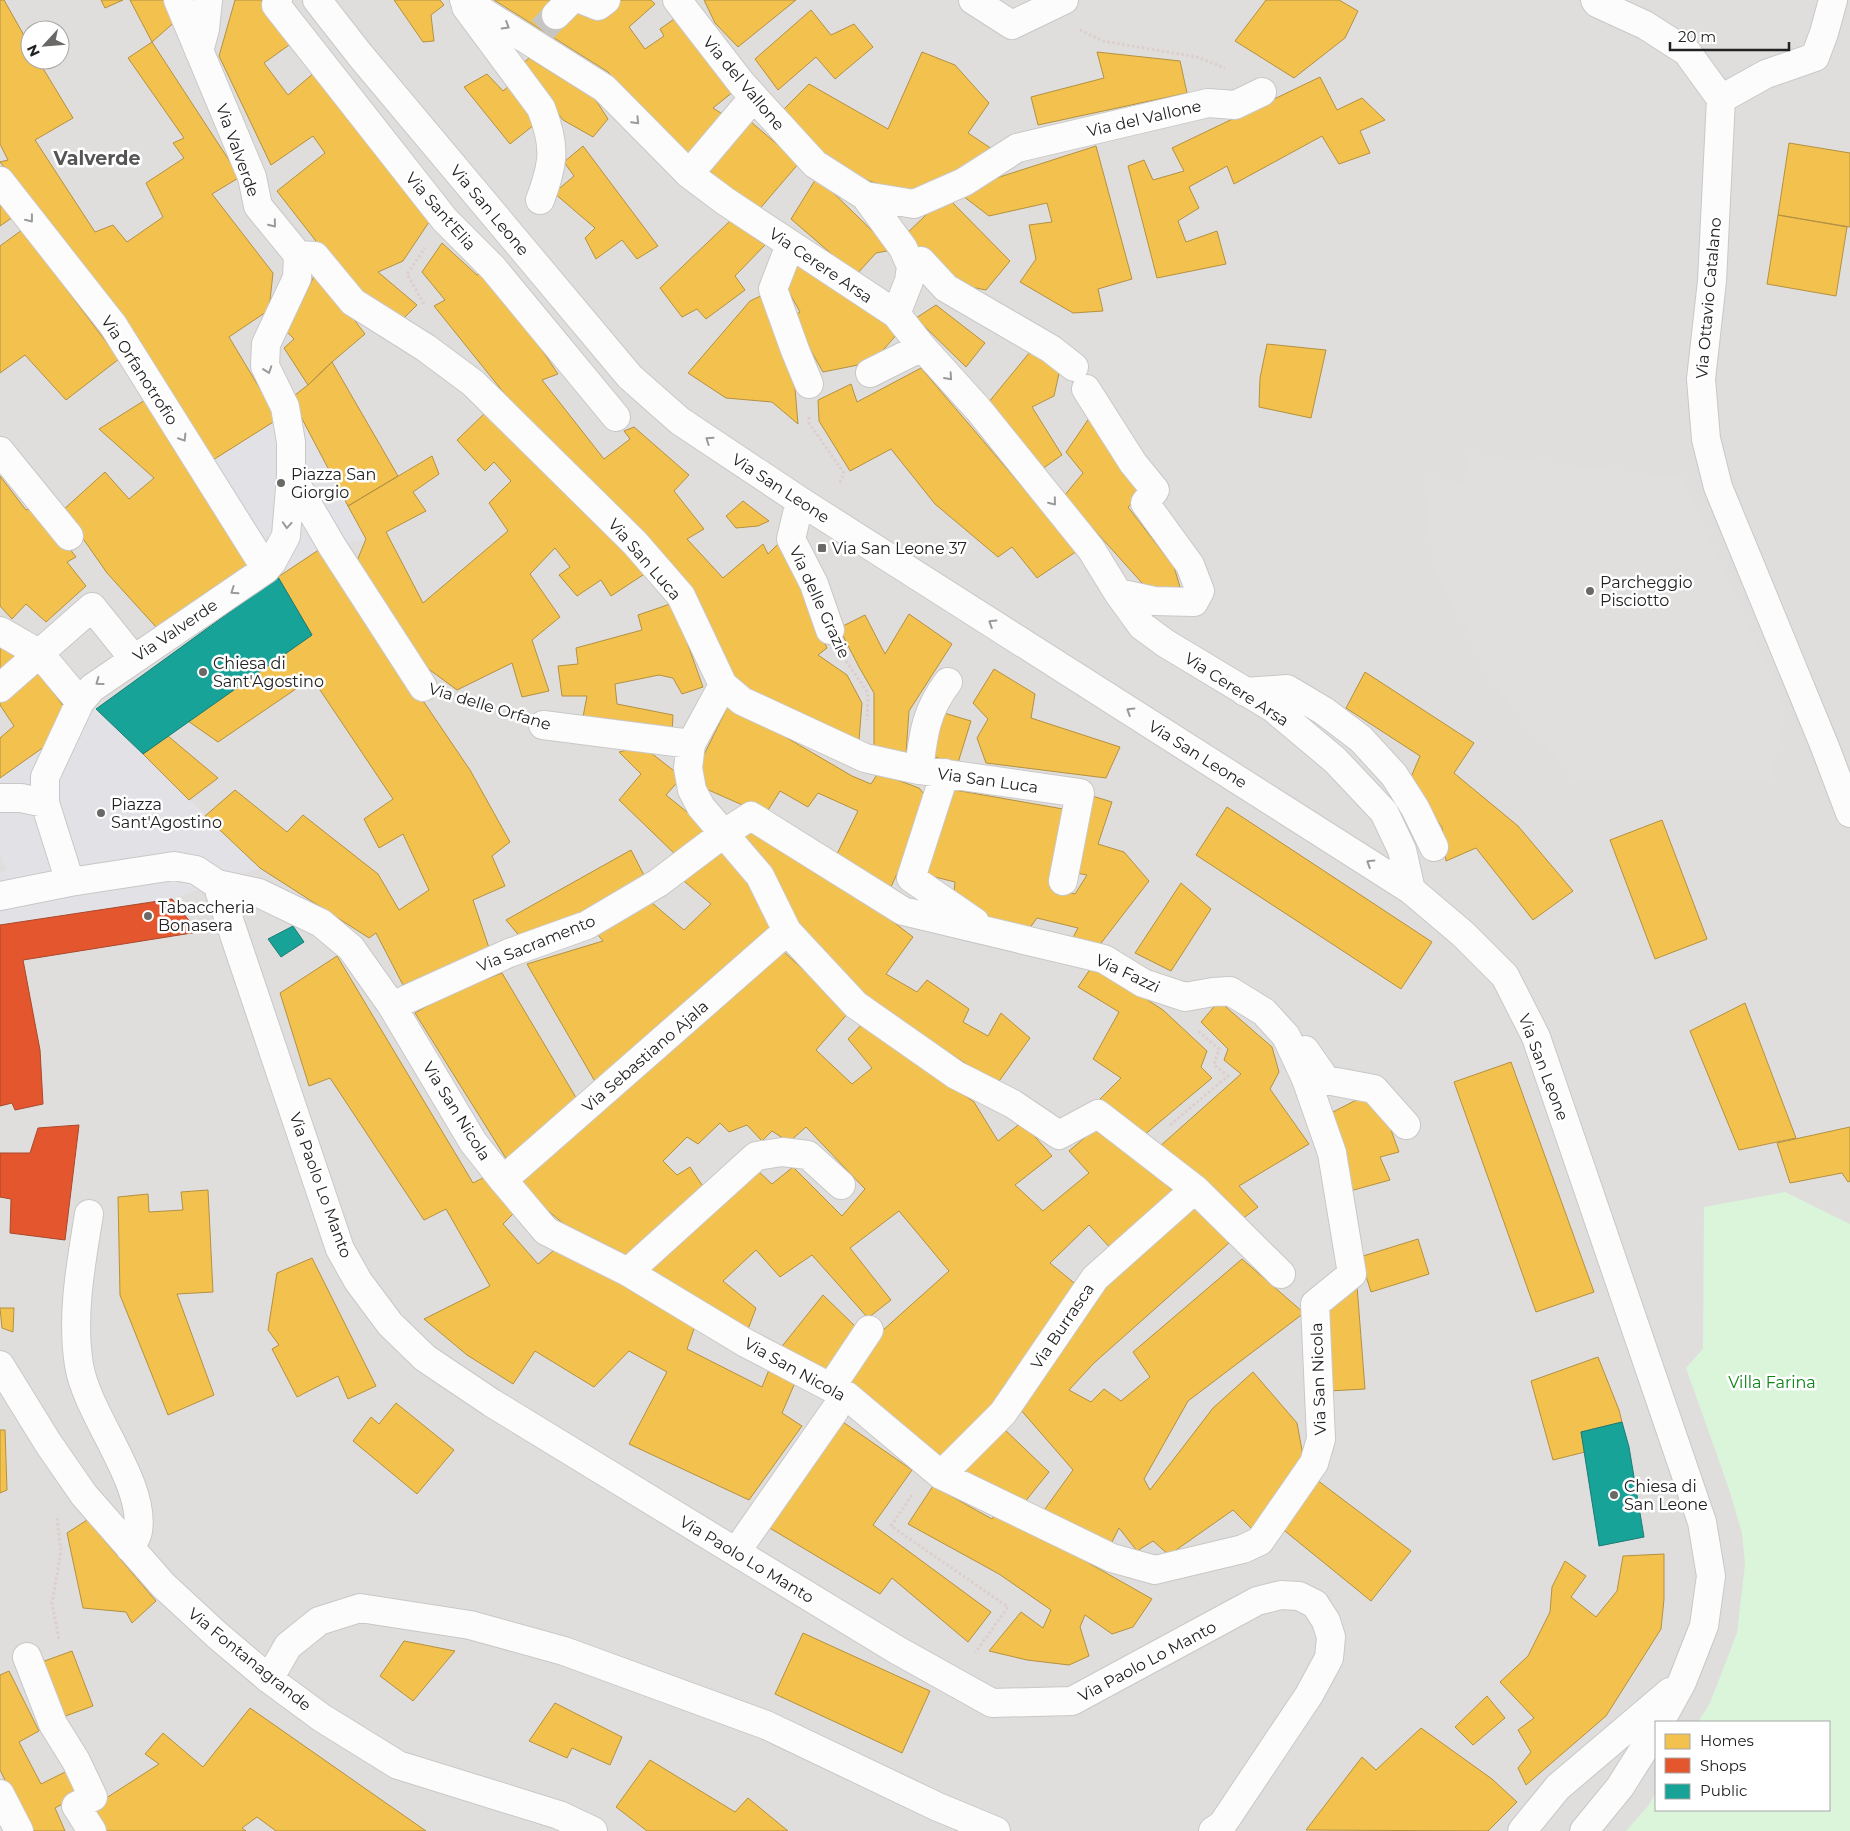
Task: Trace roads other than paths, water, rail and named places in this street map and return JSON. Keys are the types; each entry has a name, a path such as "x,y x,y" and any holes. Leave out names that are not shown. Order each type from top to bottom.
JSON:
{"street":[{"name":"Via Valverde","path":"178,0 252,177 258,206 298,255"},
{"path":"199,51 205,29 208,0"},
{"name":"Via Sant'Elia","path":"278,0 276,5 445,220 493,268 616,417"},
{"name":"Via San Leone","path":"316,0 630,377 680,421 800,502 1411,890 1463,934 1505,976 1536,1037 1702,1522 1712,1576 1704,1626 1682,1682 1661,1721"},
{"path":"460,0 541,108 549,127 552,155 549,177 540,200"},
{"name":"Via Cerere Arsa","path":"464,0 550,21 604,88 689,174 790,245 896,314 922,347 978,409 1092,549 1118,593 1142,626 1165,643 1273,708 1334,760 1384,812 1402,850 1411,890"},
{"path":"582,0 598,6 606,0"},
{"name":"Via del Vallone","path":"677,0 742,84 815,164 865,196 903,248 910,266"},
{"path":"973,0 1012,25 1057,4"},
{"path":"1595,0 1596,3 1645,25 1687,52 1721,100 1766,74 1814,57 1824,33 1833,0"},
{"name":"Via del Vallone","path":"865,196 914,204 964,182 1017,148 1208,103 1235,105 1262,92"},
{"path":"689,174 754,97"},
{"name":"Via Ottavio Catalano","path":"1721,100 1712,282 1700,379 1706,439 1718,487 1825,747 1850,814"},
{"name":"Via Orfanotrofio","path":"0,181 113,325 269,565"},
{"path":"790,245 774,289 795,350 810,384"},
{"path":"269,565 286,536 291,476 291,442 285,407 265,366 266,344 297,278 298,255"},
{"name":"Via San Luca","path":"298,255 315,256 353,302 426,348 473,383 634,543 680,596 723,685 742,701 865,758 932,771 1080,793 1063,882"},
{"path":"896,314 909,280 910,266 921,261 946,288 1051,349 1080,378 1133,463 1155,490 1145,503 1190,565 1200,591 1194,602 1154,601 1118,593"},
{"path":"870,373 922,347"},
{"path":"0,450 69,536"},
{"name":"Via delle Orfane","path":"291,476 332,546 423,687"},
{"name":"Via delle Grazie","path":"800,502 791,539 814,584 830,630"},
{"name":"Via Valverde","path":"70,882 45,803 45,777 80,702 92,688 269,565"},
{"path":"0,688 92,607 134,658"},
{"path":"0,631 40,654 80,702"},
{"path":"948,682 936,697 924,732 932,771 911,878 989,932"},
{"path":"723,685 691,744 688,768 692,790 701,808 760,876 787,931 856,1005 956,1075 1013,1104 1060,1135 1098,1114 1195,1190 1281,1274"},
{"path":"1245,692 1287,689 1324,711 1361,739 1394,775 1416,808 1434,847"},
{"name":"Via delle Orfane","path":"543,725 691,744"},
{"path":"0,798 21,798 45,803"},
{"name":"Via Fazzi","path":"723,834 751,816 903,911 1104,958 1143,983 1185,997 1230,991 1264,1012 1286,1036 1306,1079 1332,1153 1352,1274 1316,1304"},
{"name":"Via Sacramento","path":"392,1006 509,952 587,925 658,883 723,834"},
{"path":"0,896 70,882 174,866 196,870 217,884"},
{"name":"Via San Nicola","path":"217,884 259,893 322,923 351,948 392,1006 473,1142 546,1231 628,1272 833,1398 847,1396 936,1470 1112,1558 1155,1570 1243,1549 1260,1541 1314,1463 1321,1439 1316,1304"},
{"name":"Via Paolo Lo Manto","path":"217,884 340,1249 358,1281 390,1324 425,1358 492,1403 897,1650 992,1703 1072,1701 1257,1601 1281,1595 1299,1596 1315,1604 1326,1621 1332,1637 1329,1658 1309,1695 1222,1825 1213,1831"},
{"name":"Via Sebastiano Ajala","path":"503,1180 787,931"},
{"path":"1286,1036 1304,1048 1326,1080 1374,1089 1406,1125"},
{"path":"628,1272 756,1156 782,1152 808,1155 841,1185"},
{"name":"Via Burrasca","path":"936,1470 1002,1413 1095,1278 1195,1190"},
{"path":"89,1214 79,1274 76,1323 79,1366 105,1432 130,1481 138,1507 138,1532 130,1548"},
{"path":"736,1552 833,1398 869,1330"},
{"name":"Via Fontanagrande","path":"0,1366 48,1443 84,1495 163,1585 216,1635 269,1679 322,1718 398,1765 559,1815 593,1831"},
{"path":"269,1679 288,1646 319,1621 360,1608 470,1625 564,1651 766,1725 938,1807 996,1831"},
{"path":"27,1657 53,1724 76,1761 93,1797 76,1806 92,1831"},
{"path":"1522,1831 1558,1787 1682,1682"},
{"path":"1584,1831 1620,1787 1655,1732"},
{"path":"0,1794 19,1831"}],"tunnel":[{"path":"542,30 556,15"}],"place":[{"name":"Piazza San Giorgio","path":"281,483"},
{"name":"Via San Leone 37","path":"822,548"},
{"name":"Parcheggio Pisciotto","path":"1590,591"},
{"name":"Chiesa di Sant'Agostino","path":"203,672"},
{"name":"Piazza Sant'Agostino","path":"101,813"},
{"name":"Tabaccheria Bonasera","path":"148,916"},
{"name":"Chiesa di San Leone","path":"1614,1495"}],"district":[{"name":"Valverde","path":"97,158"}],"park label":[{"name":"Villa Farina","path":"1772,1382"}]}
